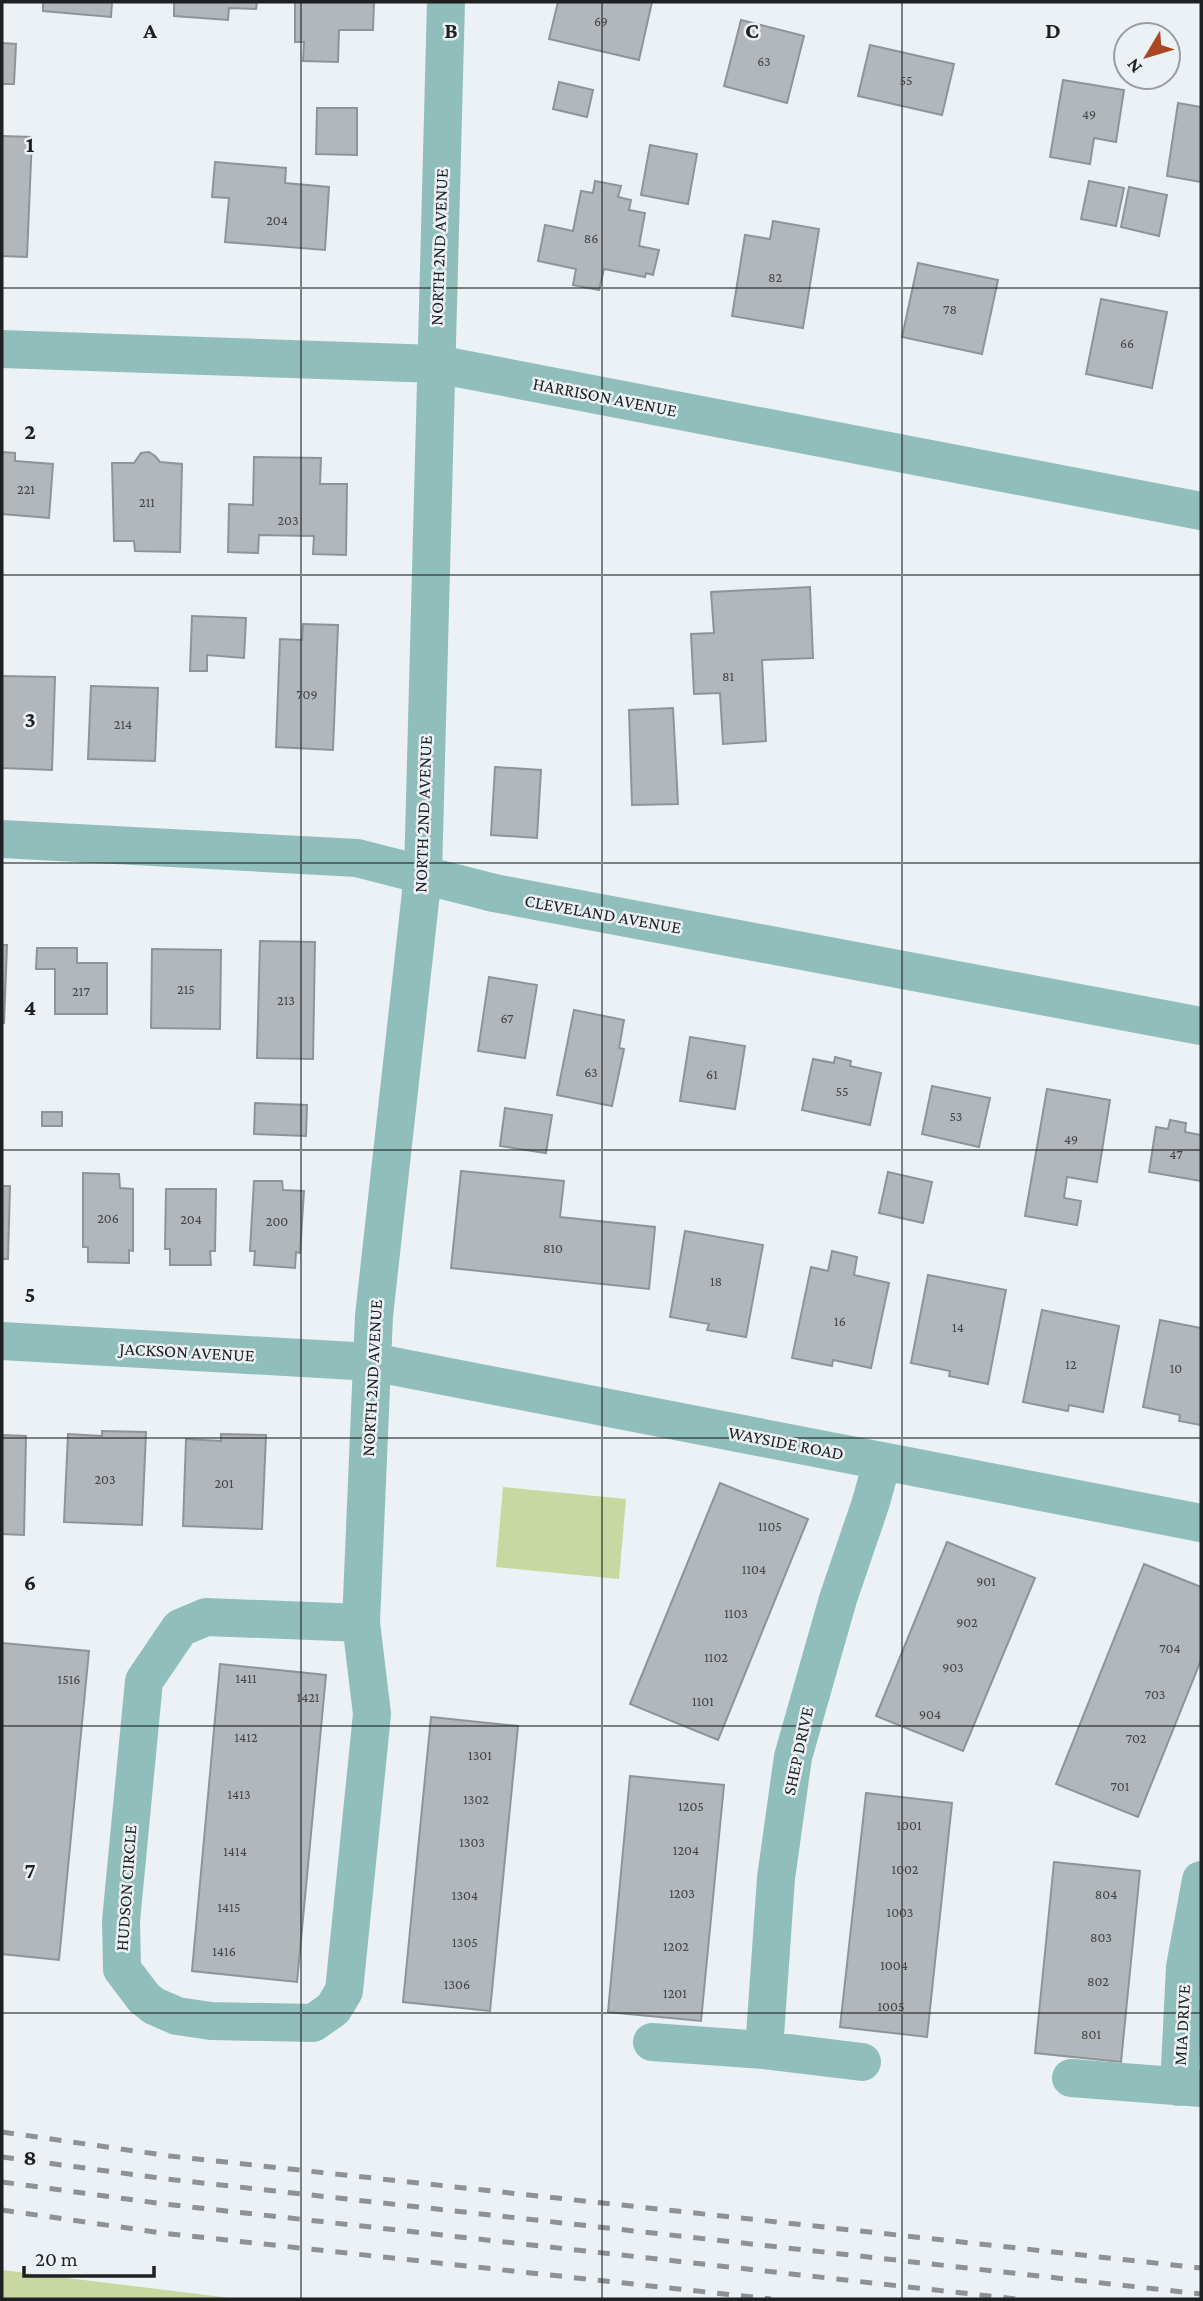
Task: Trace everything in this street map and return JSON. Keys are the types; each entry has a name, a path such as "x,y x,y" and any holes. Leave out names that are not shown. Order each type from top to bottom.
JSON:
{"street":[{"name":"NORTH 2ND AVENUE","path":"361,1623 372,1362 380,1254 423,874 446,2"},
{"name":"HARRISON AVENUE","path":"2,349 436,364 1201,511"},
{"name":"CLEVELAND AVENUE","path":"2,839 357,858 494,893 1201,1026"},
{"name":"JACKSON AVENUE","path":"2,1341 372,1362"},
{"name":"WAYSIDE ROAD","path":"372,1362 1201,1523"},
{"name":"SHEP DRIVE","path":"764,2050 776,1878 793,1757 838,1599 882,1462"},
{"name":"HUDSON CIRCLE","path":"206,1617 361,1623 372,1714 345,1991 332,2009 313,2023 211,2021 177,2016 154,2006 138,1992 121,1969 121,1921 144,1681 180,1628 206,1617"},
{"name":"MIA DRIVE","path":"1190,2088 1185,1967 1201,1880"},
{"path":"652,2042 764,2050 862,2062"},
{"path":"1070,2078 1190,2088"}],"green space":[{"path":"503,1487 626,1499 619,1579 496,1567"},
{"path":"2,2270 239,2299 2,2299"}],"building":[{"path":"43,2 112,2 111,17 43,11"},
{"path":"174,2 257,2 256,9 229,8 228,20 174,16"},
{"path":"295,2 374,2 373,30 339,30 338,62 303,61 304,42 295,42"},
{"path":"558,2 652,2 639,60 549,39"},
{"path":"741,20 804,36 787,103 724,86"},
{"path":"2,43 16,44 14,84 2,84"},
{"path":"870,45 954,64 942,115 858,96"},
{"path":"1063,80 1112,88 1112,91 1124,91 1116,142 1094,138 1090,164 1050,157"},
{"path":"559,82 593,90 587,117 553,109"},
{"path":"1178,103 1201,107 1201,182 1167,176"},
{"path":"317,108 357,108 357,155 316,154"},
{"path":"2,136 32,137 27,257 2,256"},
{"path":"650,145 697,154 688,204 641,195"},
{"path":"215,162 286,168 285,183 329,187 325,250 225,242 229,198 212,197"},
{"path":"595,181 621,186 618,197 631,200 629,210 645,213 639,246 659,250 653,275 646,273 645,277 604,269 599,290 573,285 576,269 538,261 545,225 573,231 581,191 593,193"},
{"path":"1089,181 1124,188 1116,226 1081,219"},
{"path":"1129,187 1167,195 1159,236 1121,227"},
{"path":"773,221 819,229 803,328 732,316 745,235 770,239"},
{"path":"918,263 998,280 982,354 902,337"},
{"path":"1101,299 1167,312 1152,388 1086,374"},
{"path":"2,452 15,453 15,461 53,464 49,518 2,514"},
{"path":"149,452 160,462 182,464 180,552 135,551 134,541 114,541 112,463 134,463 141,453"},
{"path":"254,457 321,458 320,484 347,484 346,555 313,554 314,536 259,535 258,553 228,552 229,504 253,505"},
{"path":"810,587 813,658 762,660 766,741 723,744 720,693 694,694 691,634 714,633 711,592"},
{"path":"192,616 246,618 244,658 207,655 207,671 190,671"},
{"path":"303,624 338,625 333,750 276,747 280,639 302,640"},
{"path":"2,676 55,677 52,770 2,768"},
{"path":"91,686 158,688 155,761 88,759"},
{"path":"673,708 678,804 632,805 629,710"},
{"path":"495,767 541,770 537,838 491,835"},
{"path":"260,941 315,942 313,1059 257,1058"},
{"path":"2,945 7,945 4,1023 2,1023"},
{"path":"37,948 77,948 77,963 107,963 107,1014 55,1014 55,969 36,969"},
{"path":"152,949 221,950 220,1029 151,1028"},
{"path":"489,977 537,985 525,1058 478,1051"},
{"path":"574,1010 624,1020 619,1048 624,1049 612,1106 557,1095"},
{"path":"690,1037 745,1046 735,1109 680,1101"},
{"path":"835,1057 851,1061 850,1066 881,1073 870,1125 802,1110 813,1059 834,1063"},
{"path":"932,1086 990,1098 979,1147 922,1134"},
{"path":"1047,1089 1110,1100 1097,1182 1067,1177 1064,1198 1081,1201 1077,1225 1025,1216"},
{"path":"255,1103 307,1105 306,1136 254,1134"},
{"path":"505,1108 552,1115 546,1153 500,1146"},
{"path":"42,1112 62,1112 62,1126 42,1126"},
{"path":"1170,1120 1186,1123 1185,1132 1201,1135 1201,1181 1149,1172 1156,1127 1168,1129"},
{"path":"461,1171 564,1181 560,1217 655,1227 649,1289 451,1268"},
{"path":"888,1172 932,1182 923,1223 879,1213"},
{"path":"83,1173 119,1174 120,1188 133,1189 133,1251 129,1250 129,1263 88,1262 88,1247 83,1247"},
{"path":"254,1181 282,1181 283,1190 304,1191 300,1253 296,1252 295,1268 254,1265 255,1251 250,1251"},
{"path":"2,1186 10,1186 8,1259 2,1259"},
{"path":"166,1189 216,1189 215,1251 210,1251 211,1265 170,1265 170,1249 165,1249"},
{"path":"685,1231 763,1245 746,1337 707,1330 709,1324 670,1317"},
{"path":"832,1251 857,1257 854,1275 889,1283 871,1368 833,1360 832,1366 792,1358 811,1267 828,1271"},
{"path":"928,1275 1006,1290 988,1384 949,1376 950,1371 911,1363"},
{"path":"1042,1310 1119,1326 1103,1412 1069,1405 1068,1411 1023,1402"},
{"path":"1160,1320 1201,1328 1201,1425 1179,1421 1180,1415 1143,1407"},
{"path":"102,1431 146,1432 142,1525 64,1522 68,1434 102,1436"},
{"path":"221,1434 266,1435 262,1529 183,1526 186,1439 221,1441"},
{"path":"2,1435 26,1436 24,1535 2,1534"},
{"path":"720,1483 808,1519 718,1740 630,1704"},
{"path":"947,1542 1035,1578 963,1751 876,1716"},
{"path":"1144,1564 1201,1587 1201,1660 1138,1817 1056,1784"},
{"path":"2,1643 89,1651 59,1960 2,1954"},
{"path":"220,1664 326,1675 297,1982 192,1971"},
{"path":"431,1717 518,1726 490,2011 403,2002"},
{"path":"630,1776 724,1785 701,2021 608,2012"},
{"path":"866,1793 952,1803 927,2037 840,2027"},
{"path":"1054,1862 1140,1871 1121,2062 1035,2053"}],"railway":[{"path":"2,2132 170,2156 1201,2268"},
{"path":"2,2157 167,2179 1201,2294"},
{"path":"2,2182 164,2204 1016,2299"},
{"path":"2,2210 162,2233 771,2299"}]}
